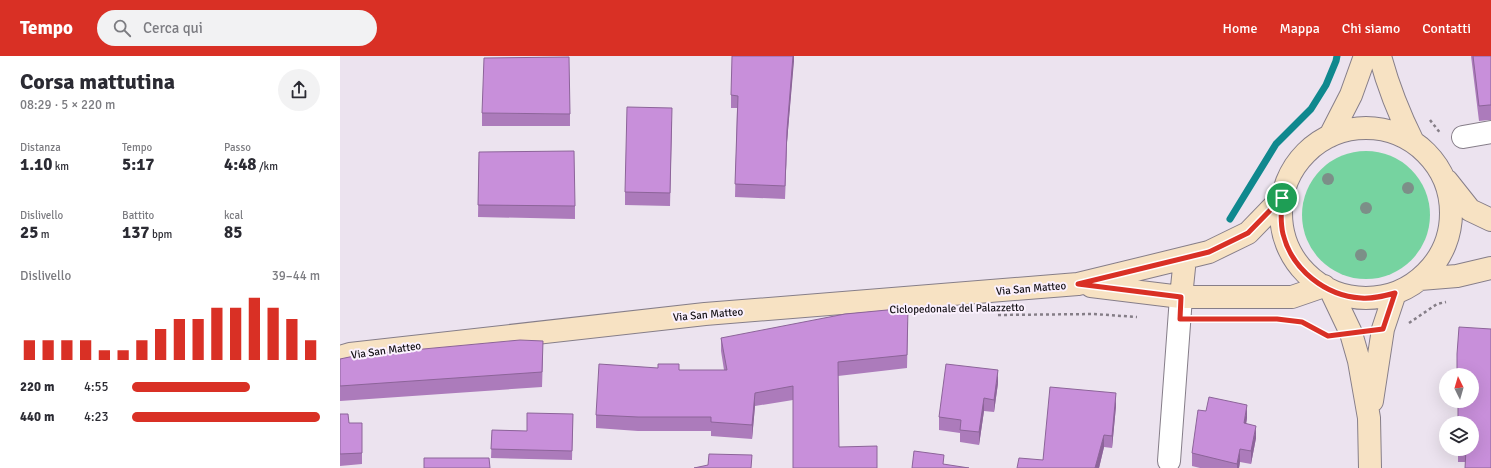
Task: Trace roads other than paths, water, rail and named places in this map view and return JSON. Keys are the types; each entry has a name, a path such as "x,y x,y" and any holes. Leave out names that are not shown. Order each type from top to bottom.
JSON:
{"street":[{"path":"1330,136 1351,96 1365,56"},
{"path":"1380,56 1396,106 1413,142"},
{"path":"1442,174 1450,202 1449,230 1439,257 1420,279 1395,293 1379,297 1362,298 1346,296 1314,281 1301,268 1290,252 1283,235 1281,216 1282,198 1288,178 1298,161 1313,147 1330,136 1350,129 1372,128 1394,133 1413,142 1434,162 1470,210 1491,220"},
{"path":"1463,137 1491,132"},
{"name":"Via San Matteo","path":"340,357 350,354 412,346 705,314 1078,284 1209,252 1248,233 1282,198"},
{"path":"1169,461 1185,258"},
{"path":"1420,279 1456,276 1491,268"},
{"name":"Via San Matteo","path":"1078,284 1181,297 1292,297 1327,288"},
{"path":"1327,288 1352,334 1359,361 1369,418 1370,468"},
{"path":"1369,418 1383,329 1395,293"}],"waterway":[{"path":"1230,219 1276,144 1311,109 1326,85 1337,56"}]}
